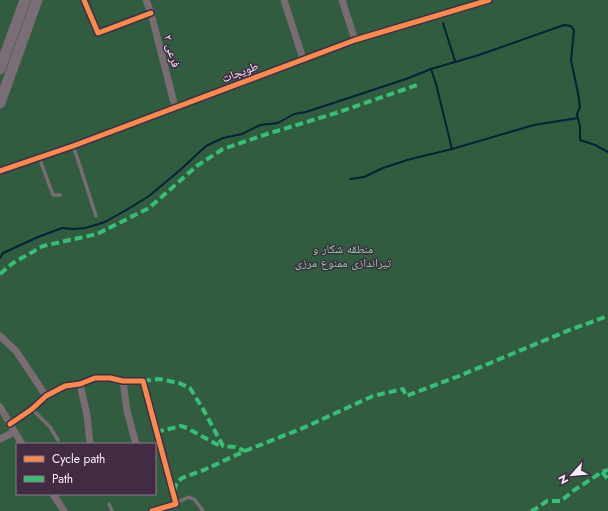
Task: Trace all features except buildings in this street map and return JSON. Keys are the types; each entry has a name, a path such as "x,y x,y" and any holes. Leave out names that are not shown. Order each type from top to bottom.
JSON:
{"main road":[{"path":"0,69 25,0"},
{"path":"0,103 37,0"}],"street":[{"path":"84,0 98,33 151,13"},
{"name":"فرعی ۲","path":"146,0 151,13 175,107"},
{"path":"284,0 303,59"},
{"path":"342,0 355,40"},
{"name":"طویجات","path":"0,171 73,146 355,40 485,1"},
{"path":"0,336 16,351 46,396"},
{"path":"10,424 32,409 46,396 65,386 80,384 95,378 110,378 123,381 142,381 176,504 152,511"},
{"path":"123,381 127,411 136,443"},
{"path":"80,384 87,415 90,443"},
{"path":"0,407 21,443"},
{"path":"0,439 14,432"},
{"path":"54,495 64,511"}],"lane":[{"path":"73,146 96,216"},
{"path":"39,157 53,195 60,196"},
{"path":"32,409 50,427 58,440"},
{"path":"176,504 188,497 195,500 203,511"},
{"path":"109,504 112,511"}],"green space":[{"name":"منطقه شکار و تیراندازی ممنوع مرزی","path":"0,0 608,0 608,511 0,511"}],"waterway":[{"path":"443,23 455,61"},
{"path":"0,258 3,253 62,228 85,228 105,222 149,196 206,146 223,138 242,134 260,125 278,123 294,114 306,112 406,79 431,69 479,55 564,25 571,26 574,30 571,60 580,107 577,114 580,127 580,140 595,145 608,152"},
{"path":"350,179 364,177 383,168 407,160 452,149 431,69"},
{"path":"452,149 534,125 578,118"}],"marked path":[{"path":"0,274 13,263 43,246 97,234 149,208 198,165 223,149 336,113 420,84"},
{"path":"174,491 177,482 182,478 303,428 373,396 403,389 406,396 608,316"},
{"path":"143,381 159,379 179,383 190,388 223,446 235,447 245,451"},
{"path":"156,432 181,426 216,444 223,446"},
{"path":"531,511 547,501 561,501 573,491 602,472 608,470"},
{"path":"602,472 608,479"}],"cycle path":[{"path":"84,0 98,33 151,13"},
{"path":"0,171 73,146 355,40 489,0"},
{"path":"10,424 32,409 46,396 65,386 80,384 95,378 110,378 123,381 143,381 176,504 152,511"}]}
